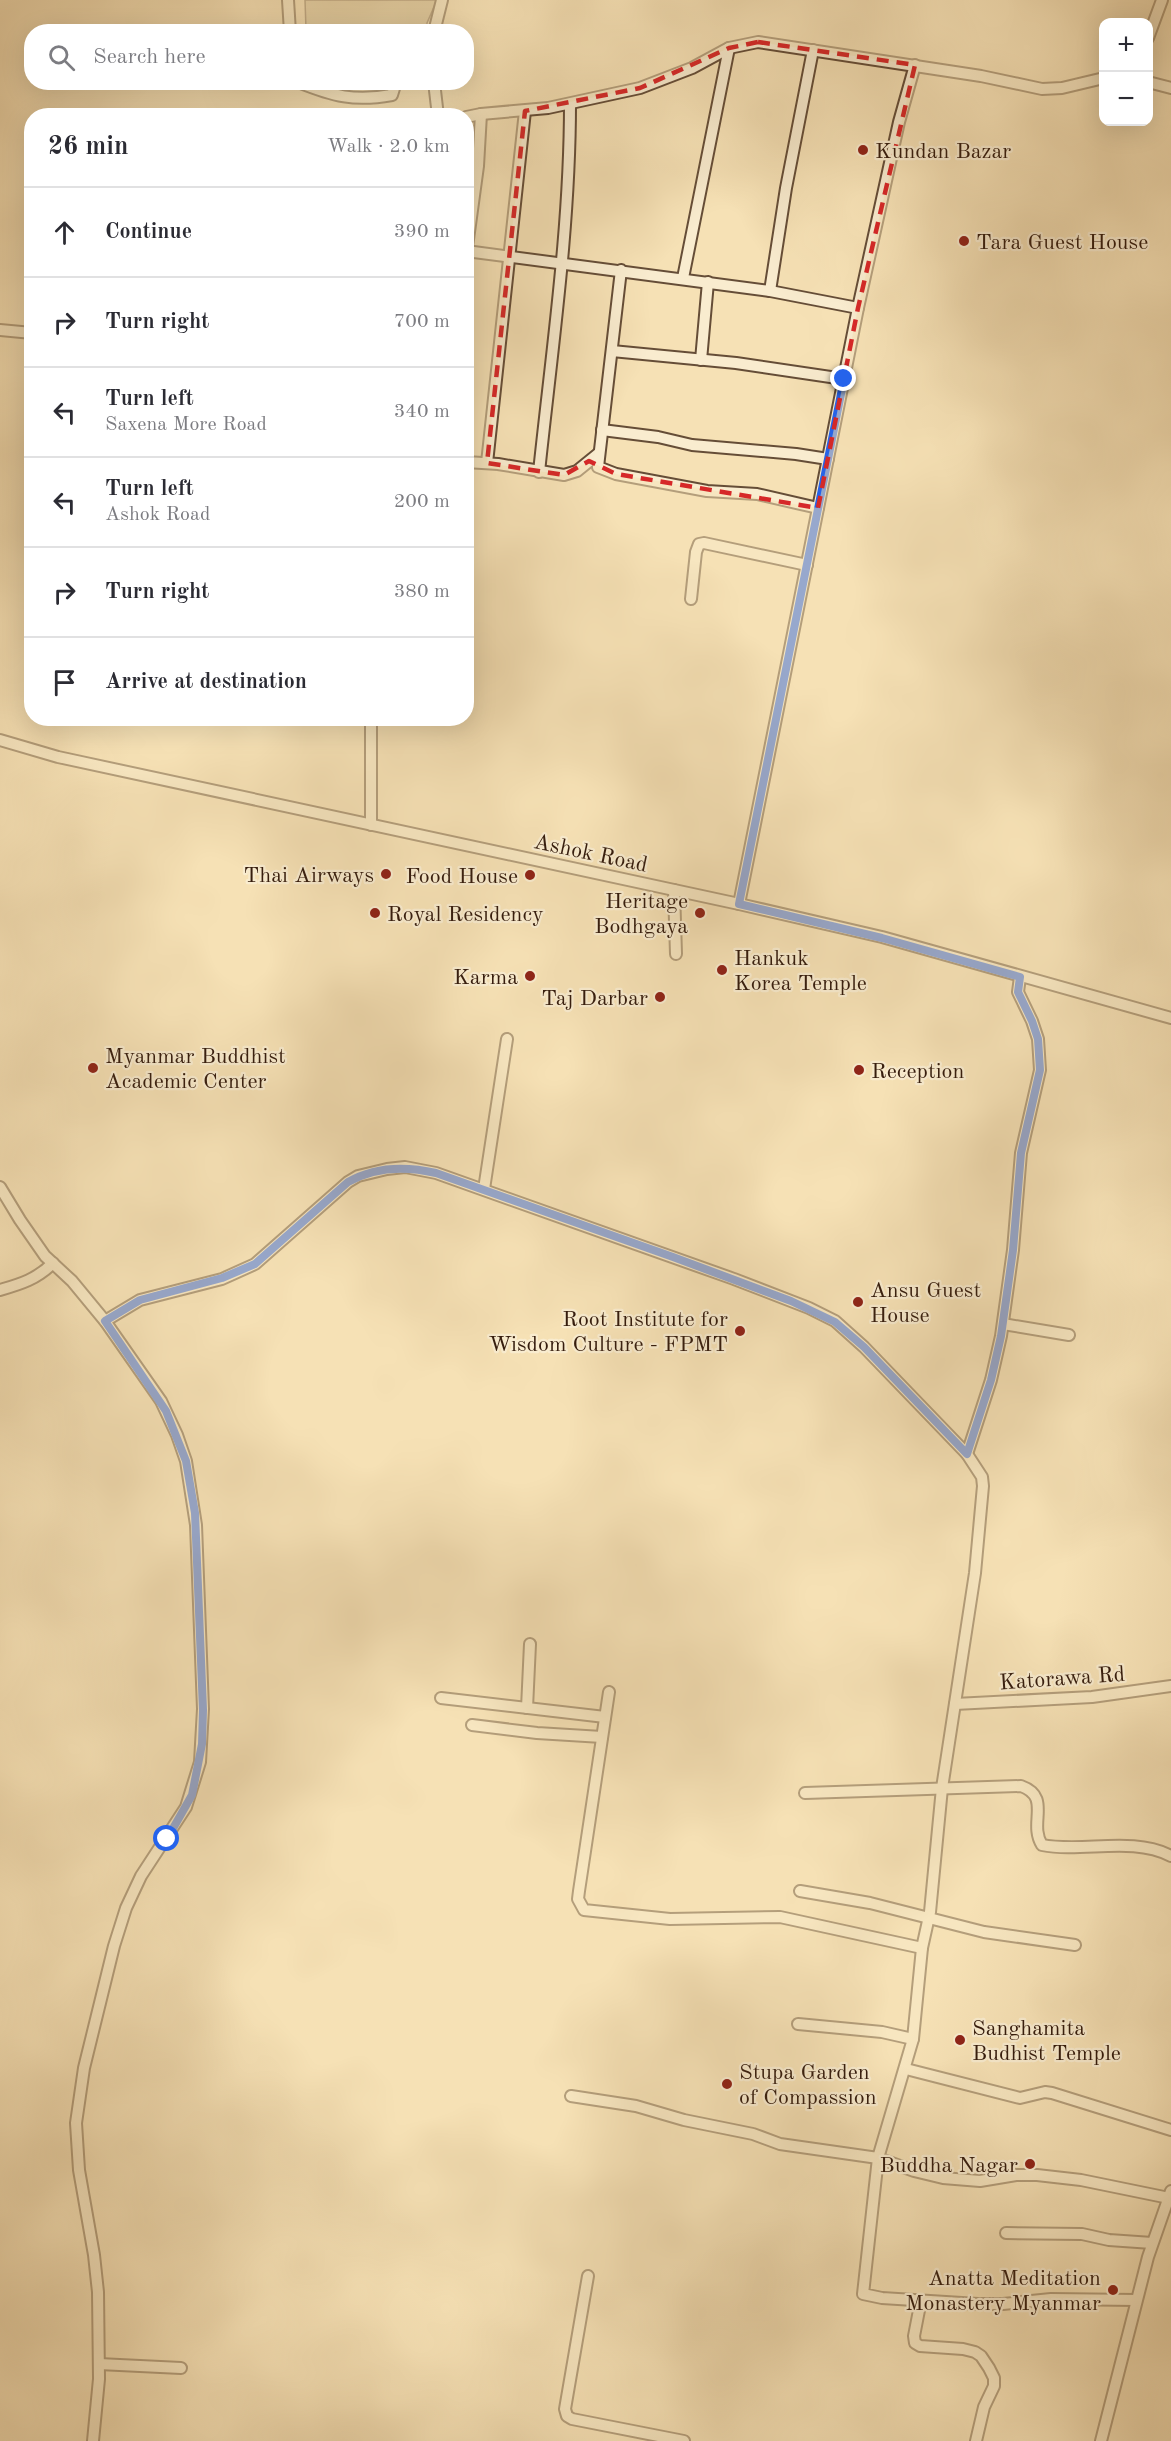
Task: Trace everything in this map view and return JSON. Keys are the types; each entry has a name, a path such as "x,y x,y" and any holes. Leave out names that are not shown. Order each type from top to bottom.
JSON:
{"street":[{"path":"288,0 290,24"},
{"path":"436,24 442,0"},
{"path":"1153,26 1162,0"},
{"path":"474,115 525,111 611,96 666,80 729,48 758,42 915,65 1005,80 1041,89 1062,88 1099,79"},
{"path":"683,278 729,48"},
{"path":"770,291 786,188 813,50"},
{"path":"739,904 858,308 899,122 915,65"},
{"path":"1153,83 1171,88"},
{"path":"319,90 338,97 355,98 392,95 394,90"},
{"path":"435,90 437,108"},
{"path":"539,472 563,262 570,161 570,104"},
{"path":"487,463 525,111"},
{"path":"474,197 481,114"},
{"path":"474,253 683,278 770,291 858,308"},
{"path":"621,270 598,467 606,471 707,491 757,494 818,508"},
{"path":"701,360 708,282"},
{"path":"0,330 24,332"},
{"path":"612,351 844,379"},
{"path":"602,430 658,437 692,445 828,459"},
{"path":"474,462 539,472 571,474 598,454"},
{"path":"691,599 696,552 699,544 704,543 807,565"},
{"path":"371,726 371,825"},
{"name":"Ashok Road","path":"0,740 58,757 739,904 882,938 1171,1018"},
{"path":"674,890 676,954"},
{"path":"967,1454 991,1380 1003,1324 1013,1250 1021,1153 1040,1070 1035,1030 1018,992 1020,977"},
{"path":"484,1189 507,1039"},
{"path":"105,1321 140,1300 222,1278 255,1264 357,1176 387,1169 417,1168 484,1189 791,1301 835,1322 864,1347 967,1454 982,1477 983,1486 975,1573 942,1788 929,1917 922,1948 913,2039 878,2158 862,2294 870,2297 1003,2304 1051,2299 1136,2300"},
{"path":"0,1187 20,1220 52,1263 72,1281 105,1321 161,1401 186,1461 196,1525 203,1710 200,1762 192,1795 180,1819 141,1876 126,1908 114,1946 81,2084 76,2139 95,2263 100,2327 93,2441"},
{"path":"0,1290 30,1281 41,1275 52,1263"},
{"path":"1003,1324 1070,1335"},
{"path":"527,1708 530,1644"},
{"name":"Katorawa Rd","path":"955,1704 1092,1697 1171,1686"},
{"path":"609,1692 578,1899 584,1910 670,1919 780,1917 922,1948"},
{"path":"441,1698 605,1717"},
{"path":"472,1725 537,1733 602,1737"},
{"path":"805,1792 1021,1786 1032,1790 1038,1798 1036,1832 1042,1845 1118,1846 1149,1850 1171,1857"},
{"path":"800,1892 870,1903 984,1932 1075,1945"},
{"path":"798,2024 882,2032 913,2039"},
{"path":"906,2068 1020,2098 1041,2092 1052,2092 1171,2130"},
{"path":"571,2096 636,2106 684,2120 753,2134 780,2144 878,2158 914,2171 943,2178 980,2181 1016,2175 1037,2175 1170,2194 1152,2243 1136,2300 1101,2441"},
{"path":"1006,2233 1082,2234 1109,2240 1152,2243"},
{"path":"588,2276 565,2409 567,2416 572,2420 684,2441"},
{"path":"921,2300 914,2336 915,2343 920,2346 975,2352 981,2356 994,2378 994,2386 984,2407 976,2441"},
{"path":"99,2364 181,2368"}],"highlighted area":[{"path":"758,42 915,65 858,308 818,508 616,474 589,461 564,475 487,463 525,111 640,88 729,48"}],"shaded area":[{"path":"305,0 437,0 427,24 306,24"}],"place":[{"name":"Kundan Bazar","path":"863,150"},
{"name":"Tara Guest House","path":"964,241"},
{"name":"Thai Airways","path":"386,874"},
{"name":"Food House","path":"530,875"},
{"name":"Royal Residency","path":"375,913"},
{"name":"Heritage Bodhgaya","path":"700,913"},
{"name":"Hankuk Korea Temple","path":"722,970"},
{"name":"Karma","path":"530,976"},
{"name":"Taj Darbar","path":"660,997"},
{"name":"Myanmar Buddhist Academic Center","path":"93,1068"},
{"name":"Reception","path":"859,1070"},
{"name":"Ansu Guest House","path":"858,1302"},
{"name":"Root Institute for Wisdom Culture - FPMT","path":"740,1331"},
{"name":"Sanghamita Budhist Temple","path":"960,2040"},
{"name":"Stupa Garden of Compassion","path":"727,2084"},
{"name":"Buddha Nagar","path":"1030,2164"},
{"name":"Anatta Meditation Monastery Myanmar","path":"1113,2290"}],"route":[{"path":"167,1839 192,1795 202,1744 203,1710 195,1513 186,1461 166,1411 105,1321 140,1300 238,1273 255,1264 357,1176 405,1167 436,1173 619,1237 809,1308 847,1330 967,1454 991,1380 1001,1336 1013,1250 1021,1153 1040,1070 1038,1039 1018,992 1020,977 882,938 739,904 844,379"}]}
